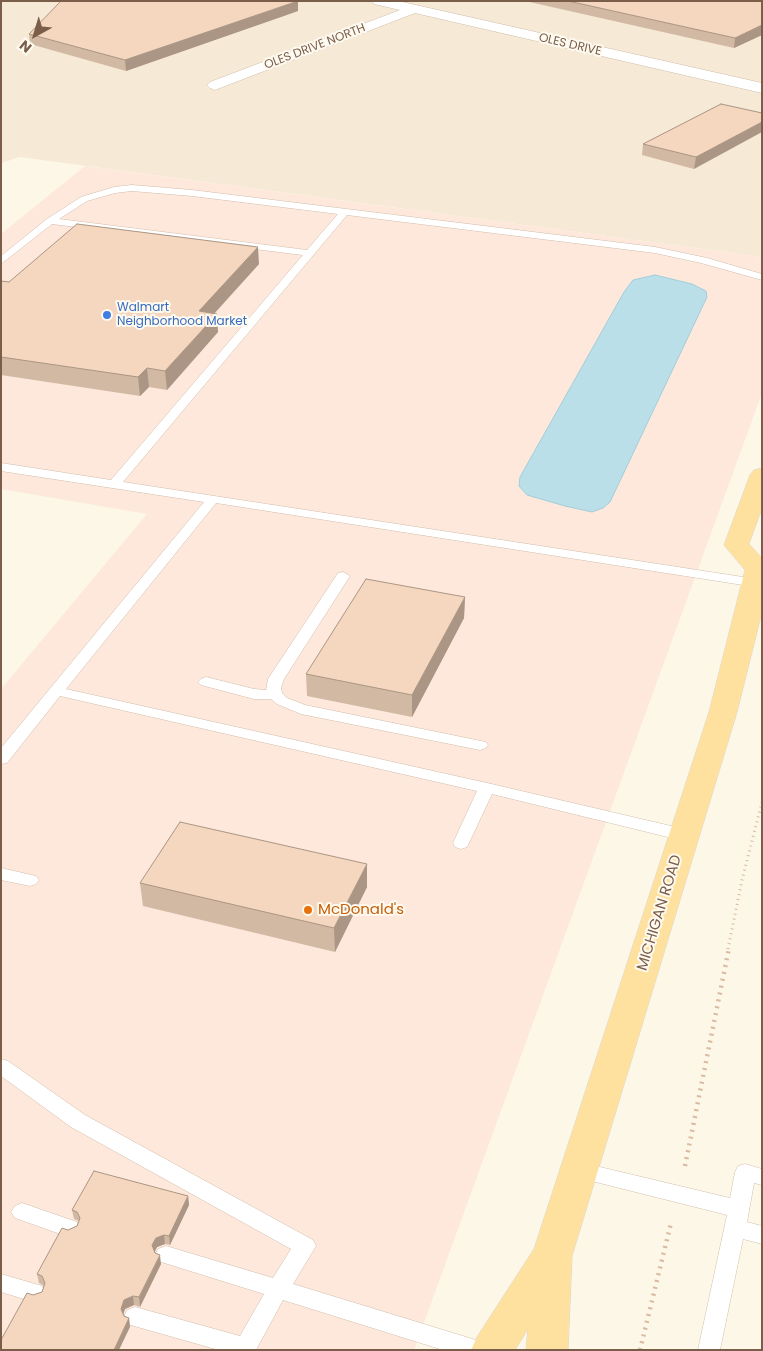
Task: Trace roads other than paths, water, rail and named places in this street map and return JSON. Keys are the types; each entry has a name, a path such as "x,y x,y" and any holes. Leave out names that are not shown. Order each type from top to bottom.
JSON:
{"main road":[{"path":"759,573 736,546 762,475"},
{"name":"MICHIGAN ROAD","path":"492,1350 552,1256 723,712 759,573"},
{"name":"MICHIGAN ROAD","path":"551,1349 552,1256"}],"street":[{"name":"OLES DRIVE","path":"379,1 762,88"},
{"name":"OLES DRIVE NORTH","path":"215,85 414,9"}],"lane":[{"path":"1,261 50,221 84,199 98,194 132,188 192,193 655,250 703,260 762,276"},
{"path":"114,484 344,213"},
{"path":"50,221 310,253"},
{"path":"1,467 213,500 759,573"},
{"path":"1,759 213,500"},
{"path":"343,576 276,679 273,688 275,695 282,701 301,709 480,745"},
{"path":"206,682 254,694 275,695"},
{"path":"56,692 487,788 684,835"},
{"path":"461,843 487,788"},
{"path":"1,874 30,880"},
{"path":"1,1066 78,1121 305,1246 244,1348 135,1317"},
{"path":"579,1170 678,1194 737,1218 762,1235"},
{"path":"709,1350 745,1172 762,1177"},
{"path":"22,1212 68,1228"},
{"path":"166,1255 476,1350"},
{"path":"1,1283 34,1293"}],"water":[{"path":"655,275 692,284 706,291 707,297 610,502 603,508 592,512 527,495 519,486 520,477 624,292 633,280"}],"place":[{"name":"Walmart Neighborhood Market","path":"107,315"},
{"name":"McDonald's","path":"308,910"}]}
